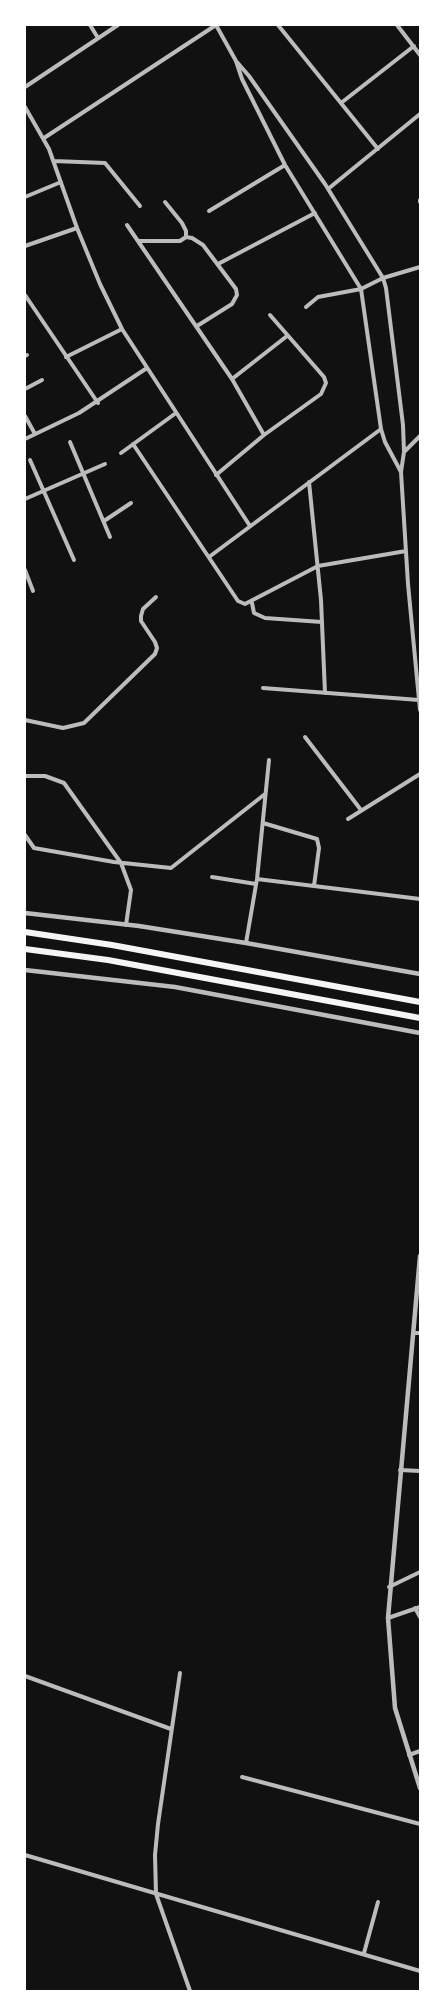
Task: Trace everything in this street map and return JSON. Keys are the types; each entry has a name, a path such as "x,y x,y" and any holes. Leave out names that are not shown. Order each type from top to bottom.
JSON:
{"highway":[{"path":"25,932 112,945 420,1002"},
{"path":"25,949 108,960 420,1018"}],"street":[{"path":"90,25 98,38"},
{"path":"25,87 118,25"},
{"path":"44,138 217,25 236,61 249,76 328,189 383,278 390,310 403,426 404,452 401,472 420,710"},
{"path":"278,25 378,148"},
{"path":"397,25 420,55"},
{"path":"341,103 414,46"},
{"path":"236,61 242,80 286,165 361,289 381,429 401,472"},
{"path":"25,107 44,138 77,228 100,284 122,329 250,526"},
{"path":"328,189 420,114"},
{"path":"54,161 105,163 140,206"},
{"path":"210,211 286,165"},
{"path":"25,198 61,182"},
{"path":"165,202 182,223 186,231 186,237"},
{"path":"218,264 315,213"},
{"path":"127,225 232,379 264,434"},
{"path":"25,246 77,228"},
{"path":"139,241 180,241 186,237 198,240 236,290 237,295 232,304 197,326"},
{"path":"306,307 318,298 361,289 383,278 420,267"},
{"path":"25,295 98,402"},
{"path":"216,475 264,434 321,394 326,384 324,377 270,315"},
{"path":"66,357 122,329"},
{"path":"232,379 287,336"},
{"path":"25,439 98,402 147,368"},
{"path":"25,389 42,380"},
{"path":"121,452 176,413"},
{"path":"25,416 35,434"},
{"path":"209,557 381,429"},
{"path":"404,452 420,436"},
{"path":"70,442 110,537"},
{"path":"134,444 238,601 245,604 252,603 318,566 406,551"},
{"path":"30,460 45,490 74,560"},
{"path":"25,499 105,464"},
{"path":"309,482 322,622 324,693"},
{"path":"104,521 131,503"},
{"path":"25,570 34,591"},
{"path":"25,720 63,728 84,723 155,654 157,648 155,642 141,621 141,616 143,609 156,597"},
{"path":"252,603 254,613 265,618 322,622"},
{"path":"263,688 419,700"},
{"path":"305,738 362,810"},
{"path":"246,943 256,881 269,760"},
{"path":"348,819 420,774"},
{"path":"25,776 45,776 64,783 121,863 131,890 126,925"},
{"path":"25,834 34,848 121,863 172,868 266,794"},
{"path":"263,823 317,839 319,848 314,886"},
{"path":"212,877 314,886 420,899"},
{"path":"25,913 126,925 246,943 420,974"},
{"path":"25,970 175,987 420,1033"},
{"path":"420,1256 389,1586 388,1618 396,1708 420,1788"},
{"path":"414,1333 420,1333"},
{"path":"400,1470 420,1471"},
{"path":"389,1586 420,1572"},
{"path":"388,1618 418,1607 420,1617"},
{"path":"180,1673 157,1832 156,1894 190,1991"},
{"path":"25,1676 171,1729"},
{"path":"409,1755 420,1750"},
{"path":"242,1777 420,1824"},
{"path":"25,1855 420,1971"},
{"path":"364,1953 378,1902"}]}
